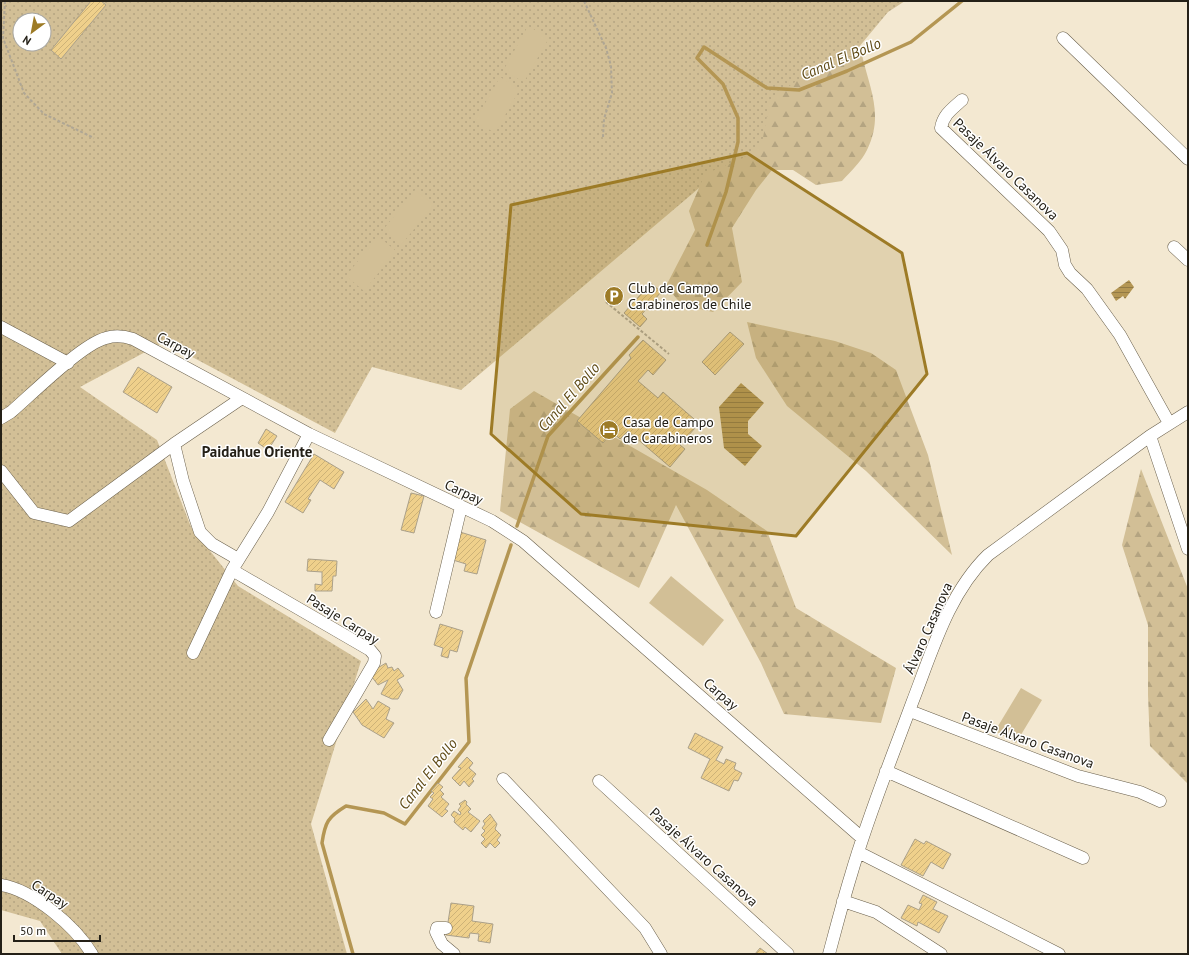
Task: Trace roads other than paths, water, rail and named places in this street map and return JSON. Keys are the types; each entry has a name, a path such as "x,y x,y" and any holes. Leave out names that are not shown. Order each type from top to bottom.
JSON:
{"street":[{"path":"1063,38 1188,159"},
{"name":"Pasaje Álvaro Casanova","path":"962,100 948,112 942,120 941,128 1049,230 1062,250 1065,265 1070,273 1086,289 1120,336 1169,424"},
{"path":"1174,247 1188,260"},
{"path":"1,327 68,363"},
{"name":"Carpay","path":"1,418 11,412 68,363 98,341 112,336 133,339 309,434 492,521 523,541 862,838"},
{"path":"1,471 34,514 68,521 174,444 242,398"},
{"name":"Álvaro Casanova","path":"829,954 862,838 886,771 947,616 958,593 974,569 988,556 1150,436 1188,412"},
{"path":"193,653 235,565 268,512 309,434"},
{"path":"1150,436 1188,549"},
{"name":"Pasaje Carpay","path":"174,444 182,481 200,532 235,565 370,650 375,656 374,663 329,740"},
{"path":"436,612 461,507"},
{"name":"Pasaje Álvaro Casanova","path":"910,711 1078,776 1140,792 1160,801"},
{"path":"886,771 1083,858"},
{"path":"502,779 645,928 661,954"},
{"name":"Pasaje Álvaro Casanova","path":"599,781 788,954"},
{"path":"858,852 1059,954"},
{"name":"Carpay","path":"1,885 7,886 32,897 62,920 87,946 92,954"},
{"path":"843,901 876,912 941,954"},
{"path":"446,928 437,928 436,932 442,944 454,954"}],"waterway":[{"name":"Canal El Bollo","path":"707,245 726,192 738,142 738,118 723,84 697,58 704,47 767,88 799,90 847,71 911,42 962,1"},
{"name":"Canal El Bollo","path":"517,526 548,436 638,337"},
{"name":"Canal El Bollo","path":"353,954 322,843 324,830 331,817 346,806 384,813 405,824 469,742 466,678 511,545"}],"place":[{"name":"Club de Campo Carabineros de Chile","path":"614,296"},
{"name":"Casa de Campo de Carabineros","path":"609,430"}],"district":[{"name":"Paidahue Oriente","path":"257,452"}]}
